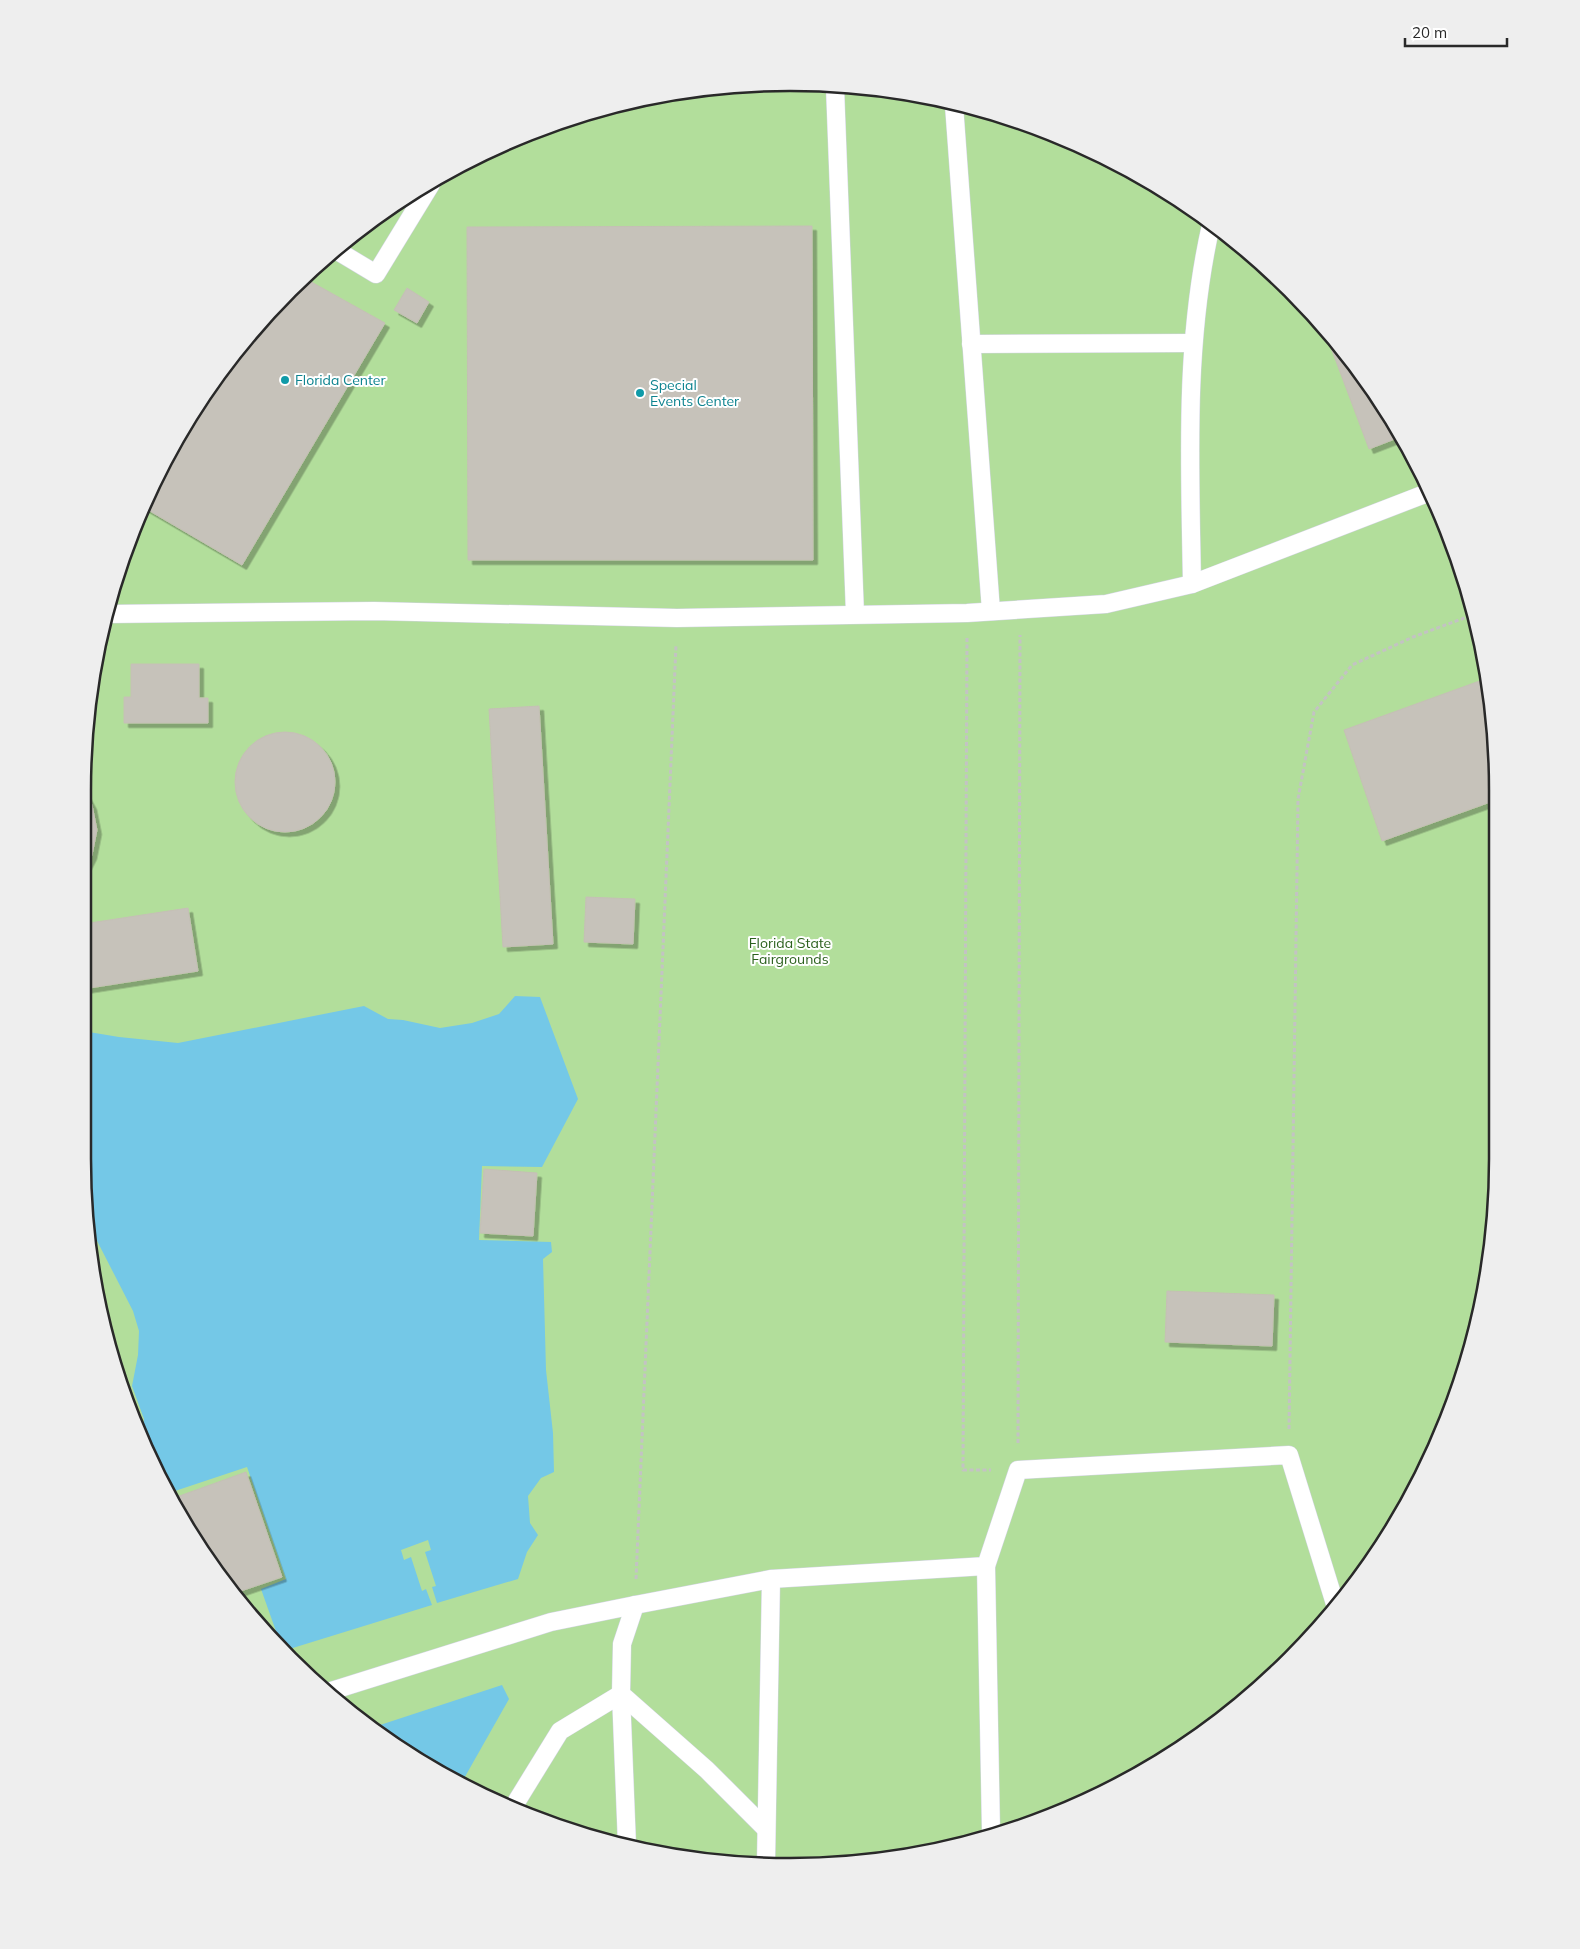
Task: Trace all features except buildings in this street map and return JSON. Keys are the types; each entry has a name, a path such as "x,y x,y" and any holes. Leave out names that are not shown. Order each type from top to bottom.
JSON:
{"lane":[{"path":"835,93 855,614"},
{"path":"954,111 991,611"},
{"path":"343,254 376,274 424,195"},
{"path":"1192,584 1190,479 1192,343 1210,232"},
{"path":"971,344 1192,343"},
{"path":"114,614 374,611 677,618 967,613 1106,604 1192,584 1423,495"},
{"path":"991,1828 986,1566 1018,1470 1289,1456 1333,1597"},
{"path":"336,1689 551,1622 635,1605 772,1579 986,1566"},
{"path":"766,1857 772,1579"},
{"path":"628,1838 621,1694 622,1644 635,1605"},
{"path":"621,1694 707,1770 766,1829"},
{"path":"516,1802 560,1731 621,1694"}],"path":[{"path":"967,613 963,1470 1018,1470 1020,609"},
{"path":"1289,1456 1298,799 1314,712 1352,665 1413,637 1467,617"},
{"path":"635,1605 677,618"}],"green space":[{"name":"Florida State Fairgrounds","path":"790,91 836,93 881,97 971,115 1015,128 1099,163 1178,209 1215,236 1251,265 1315,329 1371,402 1395,441 1417,481 1452,565 1465,609 1483,699 1489,790 1489,1159 1483,1250 1475,1295 1465,1340 1452,1384 1436,1426 1417,1468 1371,1547 1315,1620 1251,1684 1178,1740 1139,1764 1099,1786 1057,1805 1015,1821 971,1834 881,1852 790,1858 699,1852 609,1834 565,1821 481,1786 402,1740 329,1684 265,1620 209,1547 163,1468 128,1384 115,1340 105,1295 97,1250 91,1159 91,790 93,744 97,699 105,654 115,609 128,565 163,481 185,441 209,402 265,329 329,265 402,209 441,185 481,163 565,128 609,115 699,97"}],"water":[{"path":"515,996 540,997 578,1099 542,1167 482,1166 479,1240 551,1242 552,1252 543,1259 546,1370 553,1433 554,1472 541,1478 528,1496 530,1523 538,1535 527,1552 518,1579 437,1603 432,1587 436,1586 425,1552 431,1550 428,1540 401,1550 404,1560 411,1557 422,1591 426,1589 432,1605 292,1648 276,1632 261,1589 286,1579 247,1467 176,1491 143,1425 144,1419 132,1386 138,1355 139,1331 133,1311 96,1239 91,1159 91,1032 178,1043 364,1006 388,1019 403,1020 440,1028 472,1023 499,1014"},
{"path":"502,1685 509,1699 465,1777 402,1740 381,1725"}],"place":[{"name":"Florida Center","path":"285,380"},
{"name":"Special Events Center","path":"640,393"}]}
